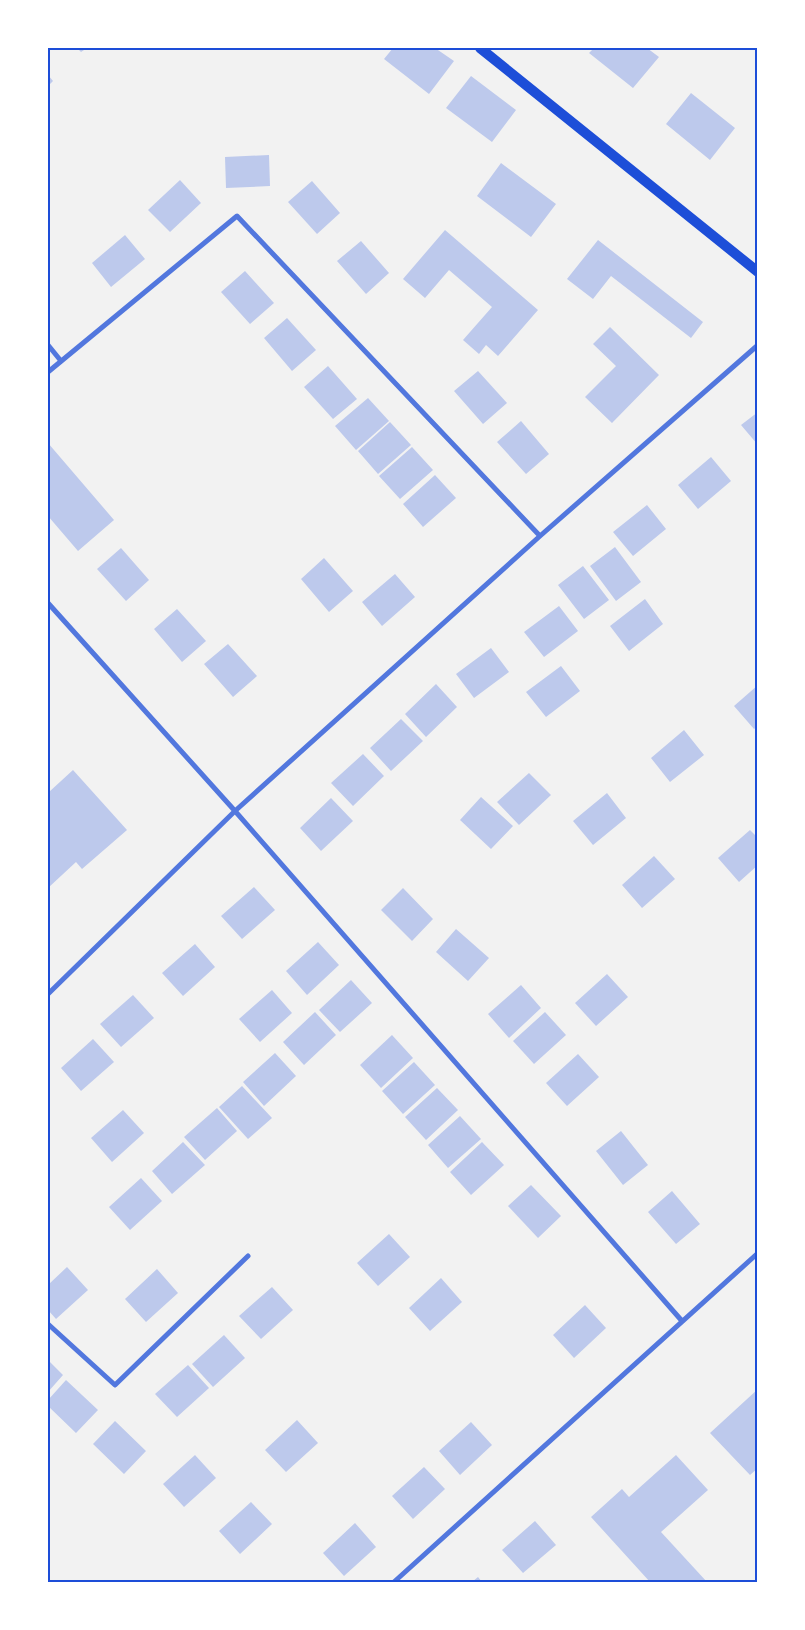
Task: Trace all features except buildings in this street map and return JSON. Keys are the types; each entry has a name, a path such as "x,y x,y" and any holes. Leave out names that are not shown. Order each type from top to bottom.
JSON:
{"main road":[{"path":"480,48 758,272"}],"street":[{"path":"48,372 238,216 540,536"},
{"path":"48,345 61,361"},
{"path":"48,994 234,811 540,536 758,345"},
{"path":"48,603 234,811 682,1320"},
{"path":"394,1582 758,1253"},
{"path":"48,1324 115,1385 248,1256"}]}
